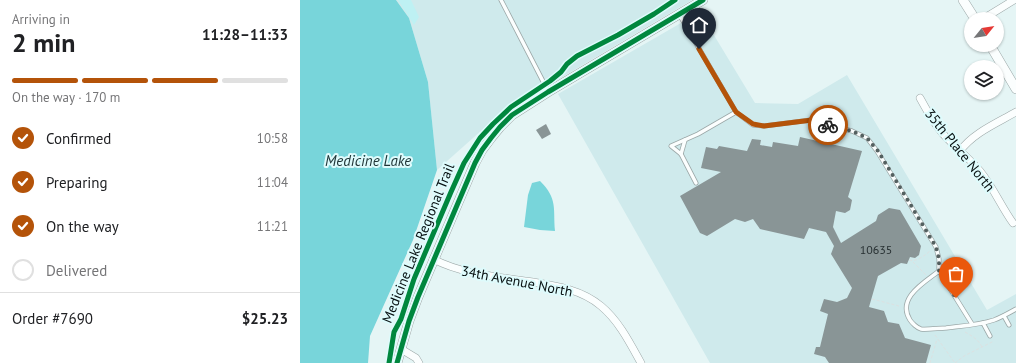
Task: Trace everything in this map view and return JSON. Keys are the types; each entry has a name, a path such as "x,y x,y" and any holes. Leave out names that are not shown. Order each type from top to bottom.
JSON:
{"street":[{"path":"397,363 409,321 433,259 475,163 482,150 500,127 512,115 548,92 702,0"},
{"path":"963,0 970,12"},
{"path":"994,12 1014,0"},
{"path":"994,52 1016,89"},
{"name":"35th Place North","path":"920,98 934,123 980,171 1013,223"},
{"path":"960,151 965,144 976,136 1016,112"},
{"name":"34th Avenue North","path":"433,259 459,270 552,285 570,289 586,296 601,306 613,318 623,332 640,363"},
{"path":"402,349 416,358 419,363"}],"lane":[{"path":"501,0 548,92"},
{"path":"679,14 736,112 753,124 764,126 812,120 852,131 867,138 878,151 936,247 939,259 939,271 972,324"},
{"path":"696,183 681,154 671,146 698,134 736,112"},
{"path":"681,154 685,140"},
{"path":"939,271 911,293 906,305 907,316 912,324 921,329 983,323 1004,316 1016,309"},
{"path":"1004,316 1009,325"},
{"path":"983,323 990,336"}],"path":[{"path":"912,261 922,257 936,247"},
{"path":"908,260 912,261 929,278"},
{"path":"872,299 899,306"},
{"path":"964,332 976,339 982,347"},
{"path":"935,335 955,363 964,356 994,342"},
{"path":"930,363 937,338"}],"shaded area":[{"path":"396,0 692,0 500,114 437,170 428,82 409,18"},
{"path":"398,0 411,0 419,17 414,25"},
{"path":"700,12 755,103 798,104 847,75 987,310 1016,294 1016,363 710,363 558,94"}],"water":[{"name":"Medicine Lake","path":"300,0 396,0 409,18 428,82 437,170 413,240 370,336 368,363 300,363"},
{"path":"540,181 550,193 554,204 555,231 524,227 528,195 532,183"}],"building":[{"path":"546,124 551,134 542,139 536,130"},
{"path":"800,137 862,151 848,197 852,200 850,210 845,213 836,211 833,227 841,243 876,221 878,215 889,208 900,210 921,246 919,255 915,258 910,257 907,264 901,263 878,276 869,307 884,311 888,322 899,324 905,338 931,345 926,363 829,363 825,357 814,354 816,347 820,347 828,314 820,311 824,299 837,302 847,298 852,288 831,254 834,246 826,232 809,228 804,239 760,229 753,219 745,222 735,219 707,236 700,233 680,196 721,172 701,168 706,147 717,149 719,146 747,151 752,139 761,140 760,145 772,147 773,142 798,146"}],"cycle path":[{"name":"Medicine Lake Regional Trail","path":"389,363 394,332 401,319 414,279 464,163 480,138 511,107 550,81 577,56 618,35 675,0"},
{"path":"397,363 409,321 418,297 475,163 482,150 500,127 512,115 548,92 703,0"}],"way so far":[{"path":"828,125 852,131 867,138 878,151 936,247 939,259 939,271 956,298"}],"route":[{"path":"699,49 736,112 753,124 764,126 812,120 828,125"}]}
